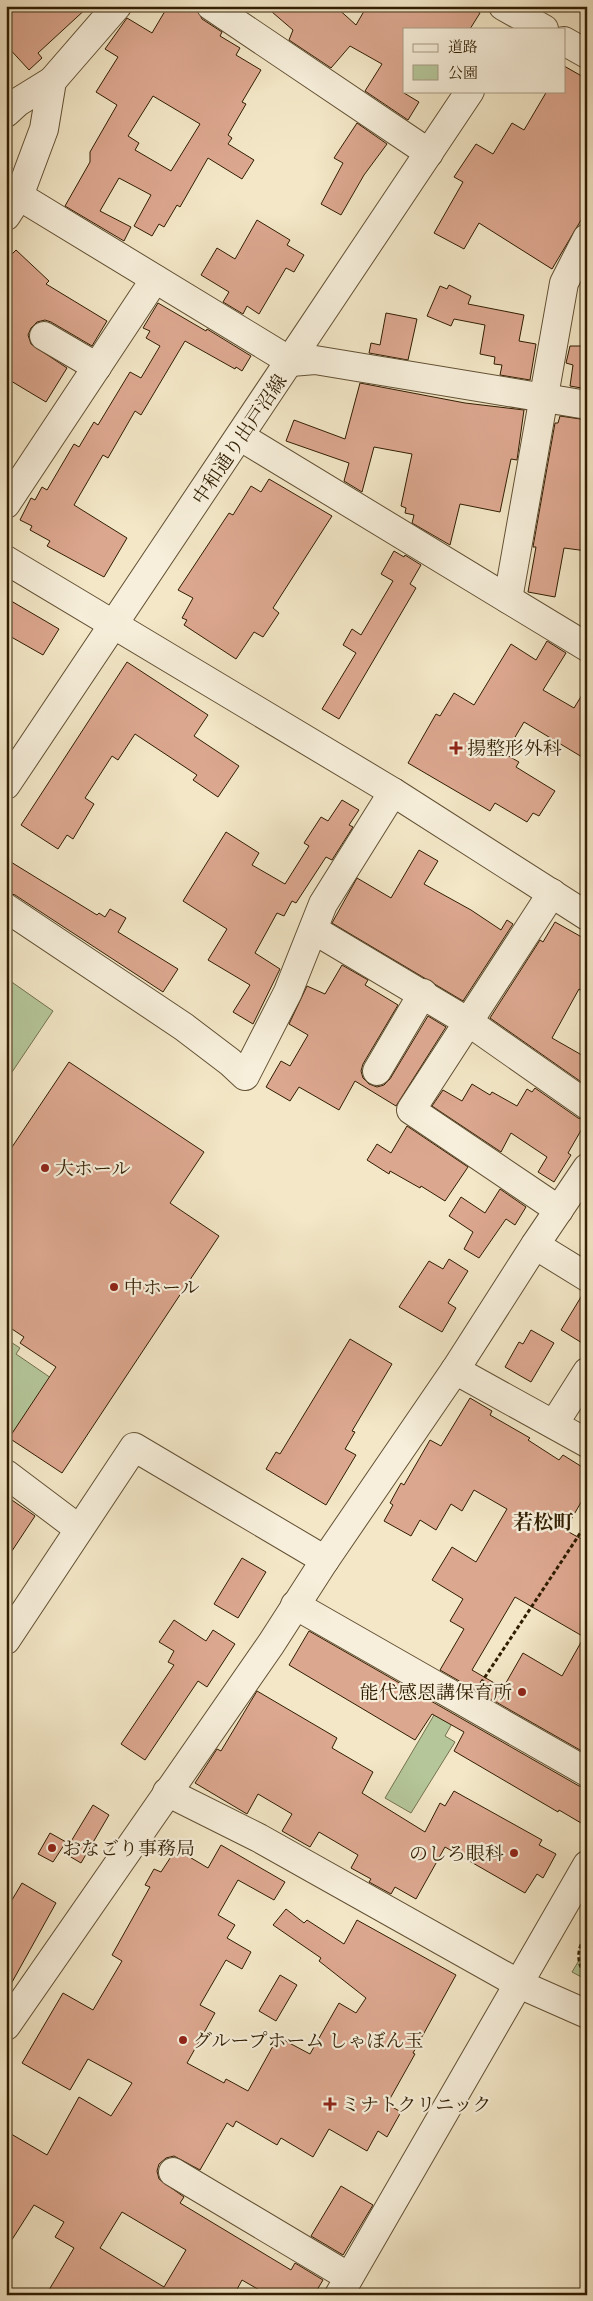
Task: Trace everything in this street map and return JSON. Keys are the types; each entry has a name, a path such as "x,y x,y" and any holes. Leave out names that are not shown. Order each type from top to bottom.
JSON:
{"street":[{"path":"10,102 52,80 117,6"},
{"path":"211,6 429,153"},
{"path":"515,14 542,28"},
{"path":"566,42 587,54"},
{"path":"52,80 44,130 13,206 155,278 291,362 315,360 587,405"},
{"name":"中和通り出戸沼線","path":"8,781 116,625 469,92"},
{"path":"508,599 542,398 564,283 587,238"},
{"path":"6,504 155,278"},
{"path":"44,336 97,367"},
{"path":"241,437 587,647"},
{"path":"6,560 393,792 552,893 583,904"},
{"path":"6,908 184,1027 230,1062 245,1076 288,992 324,904 393,792"},
{"path":"552,893 412,1110 558,1210"},
{"path":"314,930 470,1022 587,1105"},
{"path":"377,1071 423,993"},
{"path":"6,2026 271,1644 324,1560 455,1370 534,1245 587,1168"},
{"path":"534,1245 587,1277"},
{"path":"455,1370 587,1443"},
{"path":"554,1424 587,1372"},
{"path":"6,1640 134,1447 324,1560"},
{"path":"6,1474 79,1529"},
{"path":"296,1605 587,1772"},
{"path":"167,1792 260,1838 519,1984 587,2014"},
{"path":"173,2172 344,2286 587,1865"}],"path":[{"path":"467,1704 587,1523"},
{"path":"587,1933 578,1949 582,1970 587,1978"}],"green space":[{"path":"6,978 53,1011 6,1081"},
{"path":"6,1339 20,1348 16,1354 51,1378 6,1447"},
{"path":"437,1710 454,1720 445,1736 455,1742 411,1813 385,1798"},
{"path":"587,1947 587,1980 572,1972"}],"building":[{"path":"6,6 89,6 38,53 42,58 29,70 6,45"},
{"path":"168,6 196,6 202,19 222,32 220,36 240,48 236,55 261,70 242,102 246,104 228,135 232,138 228,144 254,160 242,179 208,158 180,207 177,205 164,227 159,224 152,236 134,226 151,195 119,178 100,211 131,227 124,241 65,206 90,162 90,152 117,105 96,92 118,57 105,49 127,18 152,33","holes":["153,96 200,124 171,171 135,150 139,143 128,136"]},
{"path":"265,6 335,6 356,25 367,6 469,6 480,13 471,28 403,28 403,92 419,102 408,120 365,91 382,64 350,46 331,68 289,40 293,30"},
{"path":"566,67 587,79 587,210 552,269 479,223 464,249 434,233 463,182 454,177 476,144 493,154 512,123 524,130 546,92 566,92"},
{"path":"357,123 387,144 364,175 341,215 321,204 343,163 334,158"},
{"path":"257,220 290,240 287,245 304,255 294,272 286,268 259,314 247,306 243,314 223,302 229,292 201,275 217,248 235,259"},
{"path":"16,250 49,281 46,284 107,321 92,346 45,320 37,322 31,328 28,335 31,344 67,368 46,402 6,378 6,260"},
{"path":"449,285 471,296 468,304 524,315 519,341 536,344 530,380 500,375 502,365 494,364 495,357 480,354 485,325 454,319 451,326 427,316 440,286 447,289"},
{"path":"158,303 206,331 207,329 251,356 242,371 185,341 141,415 135,411 108,458 103,455 74,505 127,538 104,577 47,546 50,541 30,530 32,526 20,520 31,498 35,500 42,487 47,490 74,444 79,447 94,422 98,425 130,372 141,378 160,346 146,338 150,331 143,328"},
{"path":"386,313 417,319 408,360 369,353 371,343 380,345"},
{"path":"570,346 587,346 587,389 570,386 573,365 566,363"},
{"path":"360,383 465,403 524,410 517,460 511,459 500,512 460,504 450,545 412,523 414,515 405,513 406,508 401,506 412,454 374,447 362,492 344,481 349,463 286,441 294,420 345,439"},
{"path":"560,416 587,420 587,551 564,548 555,597 528,592 536,547 533,547 555,423 558,423"},
{"path":"269,479 332,516 273,608 279,613 263,637 254,632 236,659 184,625 187,620 182,618 193,598 178,590 229,513 233,515 251,486 261,492"},
{"path":"394,551 404,557 405,555 421,565 410,584 416,588 339,719 322,709 356,653 343,645 352,629 361,635 393,581 381,574"},
{"path":"6,598 59,629 43,655 6,634"},
{"path":"547,641 566,653 543,690 574,708 587,687 587,760 524,722 505,754 519,762 516,767 555,791 539,816 533,813 527,822 495,803 490,811 408,763 436,714 440,716 454,693 474,705 511,644 536,660"},
{"path":"127,662 208,715 194,736 239,766 218,797 193,780 197,775 135,734 118,760 112,756 85,798 94,804 73,839 67,835 58,849 21,825"},
{"path":"342,800 359,810 349,825 353,827 332,860 326,857 296,903 292,901 284,916 277,913 255,953 280,969 253,1024 233,1012 250,985 208,960 227,929 183,901 226,832 259,853 252,865 285,884 309,846 304,843 321,817 328,821"},
{"path":"419,850 438,861 424,884 471,910 501,930 507,920 513,924 463,1001 332,923 357,878 391,898"},
{"path":"6,859 97,915 99,913 105,917 110,909 126,918 118,932 178,969 163,992 15,895 6,892"},
{"path":"555,922 587,940 587,994 579,989 552,1038 587,1058 587,1086 490,1018 540,940 543,942"},
{"path":"342,965 368,980 365,985 398,1005 363,1064 361,1071 363,1078 369,1084 377,1087 384,1085 390,1079 428,1016 446,1027 396,1106 355,1081 339,1110 299,1087 290,1101 266,1087 281,1061 290,1066 308,1035 289,1024 307,986 325,994"},
{"path":"69,1062 204,1152 170,1203 219,1236 62,1473 9,1438 56,1367 20,1343 24,1337 6,1325 6,1156"},
{"path":"472,1084 490,1095 492,1092 517,1106 527,1089 532,1092 535,1088 578,1118 587,1120 568,1153 571,1155 554,1182 538,1172 547,1157 511,1133 501,1152 432,1106 443,1090 462,1101"},
{"path":"407,1126 468,1167 445,1201 421,1186 420,1188 390,1171 389,1174 367,1160 377,1144 391,1153"},
{"path":"500,1189 526,1207 515,1225 506,1219 479,1258 464,1249 473,1232 449,1216 461,1197 485,1213"},
{"path":"449,1259 468,1271 448,1303 456,1308 442,1332 399,1307 429,1261 443,1269"},
{"path":"584,1292 587,1293 587,1346 561,1330"},
{"path":"531,1330 554,1343 531,1382 505,1367 519,1342 523,1344"},
{"path":"350,1339 392,1364 352,1431 355,1432 345,1449 356,1455 326,1505 266,1469 276,1452 280,1454"},
{"path":"470,1398 492,1411 490,1415 530,1438 528,1440 559,1460 563,1455 587,1470 587,1492 565,1530 587,1542 587,1754 440,1670 464,1629 450,1621 463,1599 432,1580 452,1547 476,1562 507,1509 474,1490 462,1511 451,1504 436,1530 420,1520 411,1536 384,1521 393,1505 390,1503 401,1483 404,1485 430,1440 441,1446","holes":["515,1597 584,1637 562,1676 523,1653 503,1688 472,1670"]},
{"path":"6,1496 35,1516 6,1560"},
{"path":"242,1558 266,1572 238,1618 214,1604"},
{"path":"174,1620 206,1641 213,1630 235,1644 207,1687 198,1681 145,1760 121,1744 174,1665 168,1662 174,1651 159,1642"},
{"path":"309,1631 579,1786 587,1788 587,1811 581,1823 559,1810 558,1812 454,1751 464,1732 432,1714 415,1740 289,1665"},
{"path":"257,1691 337,1738 332,1748 373,1772 362,1793 425,1832 440,1803 445,1806 454,1791 542,1840 539,1845 556,1854 543,1878 537,1874 525,1893 445,1847 416,1899 395,1887 391,1894 369,1882 371,1879 351,1868 358,1855 319,1832 310,1847 282,1831 292,1814 258,1794 247,1814 195,1783 217,1749 221,1751"},
{"path":"93,1805 109,1815 81,1863 64,1853"},
{"name":"おなごり事務局","path":"50,1833 66,1842 53,1862 38,1854"},
{"path":"221,1845 285,1882 274,1900 238,1880 218,1915 235,1925 227,1938 251,1952 242,1969 226,1960 200,2005 215,2013 187,2063 224,2083 226,2079 248,2091 278,2037 310,2054 339,2003 356,2013 366,1998 319,1961 321,1958 273,1925 286,1909 304,1923 307,1920 344,1944 357,1920 456,1975 387,2104 401,2112 387,2137 378,2131 367,2151 329,2129 313,2157 281,2138 277,2145 236,2121 233,2127 227,2123 200,2170 174,2156 166,2158 159,2164 157,2171 159,2179 184,2197 180,2203 291,2270 295,2263 323,2280 314,2295 268,2295 242,2280 234,2295 46,2295 74,2248 55,2237 64,2222 34,2205 6,2249 6,2131 47,2155 79,2097 111,2116 132,2083 88,2059 70,2090 22,2063 63,1993 93,2010 122,1961 112,1955 150,1887 145,1885 154,1869 161,1872 176,1849 208,1868","holes":["122,2212 186,2250 164,2287 100,2248"]},
{"path":"22,1883 56,1903 6,1993 6,1910"},
{"path":"280,1975 297,1985 276,2021 259,2011"},
{"path":"341,2186 373,2205 343,2255 311,2236"}],"place":[{"name":"揚整形外科","path":"456,748"},
{"name":"大ホール","path":"45,1168"},
{"name":"中ホール","path":"114,1287"},
{"name":"能代感恩講保育所","path":"522,1692"},
{"name":"おなごり事務局","path":"52,1848"},
{"name":"のしろ眼科","path":"514,1853"},
{"name":"グループホーム しゃぼん玉","path":"183,2040"},
{"name":"ミナトクリニック","path":"330,2104"}],"district":[{"name":"若松町","path":"543,1522"}]}
